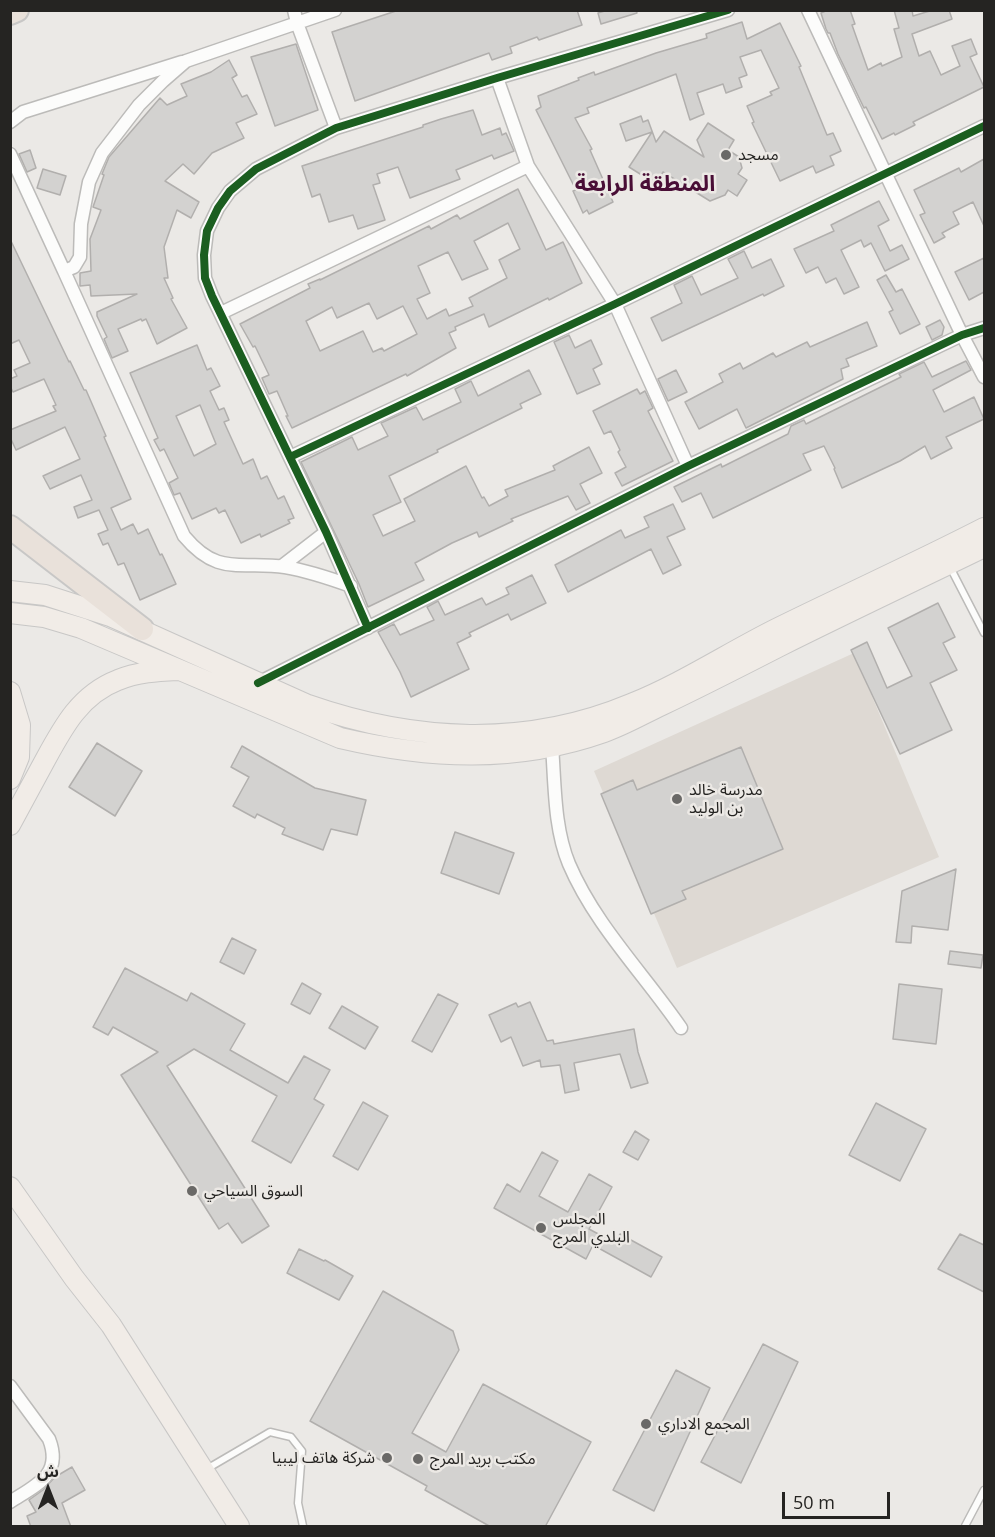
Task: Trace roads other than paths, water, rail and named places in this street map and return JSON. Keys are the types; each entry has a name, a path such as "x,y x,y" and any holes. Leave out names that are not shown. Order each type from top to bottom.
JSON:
{"highway":[{"path":"10,13 18,10"},
{"path":"10,527 142,629"}],"main road":[{"path":"10,591 60,599 142,629 258,683 342,717 396,729 471,735 528,731 573,724 632,704 786,624 984,528"},
{"path":"10,613 58,620 131,648 329,734 378,747 448,755 479,755 552,746 607,731 984,547"},
{"path":"10,825 60,733 81,704 93,693 121,679 147,673 218,664"},
{"path":"10,692 20,725 19,757 10,779"},
{"path":"10,1187 74,1278 111,1325 239,1527"}],"street":[{"path":"10,122 23,112 186,61 296,17 335,10"},
{"path":"368,628 326,532 205,278 204,255 207,231 218,208 230,191 256,169 336,128 729,10"},
{"path":"808,10 984,377"},
{"path":"296,17 336,128"},
{"path":"64,271 74,267 80,257 81,225 89,182 102,153 139,105 186,61"},
{"path":"497,78 528,166 615,304 687,466"},
{"path":"290,457 615,304 984,126"},
{"path":"10,154 184,537 195,550 208,559 231,565 282,566 310,572 351,586"},
{"path":"221,313 528,166"},
{"path":"258,683 687,466 963,335 984,328"},
{"path":"282,566 326,532"},
{"path":"552,746 557,813 569,864 588,901 611,935 681,1028"},
{"path":"10,1386 49,1439 54,1463 39,1483 10,1502"}],"lane":[{"path":"948,565 984,633"},
{"path":"204,1470 270,1432 291,1437 302,1451 298,1503 303,1527"},
{"path":"965,1527 984,1490"}],"place":[{"name":"مسجد","path":"726,155"},
{"name":"مدرسة خالد بن الوليد","path":"677,799"},
{"name":"السوق السياحي","path":"192,1191"},
{"name":"المجلس البلدي المرج","path":"541,1228"},
{"name":"المجمع الاداري","path":"646,1424"},
{"name":"شركة هاتف ليبيا","path":"387,1458"},
{"name":"مكتب بريد المرج","path":"418,1459"}],"district":[{"name":"المنطقة الرابعة","path":"645,185"}]}
